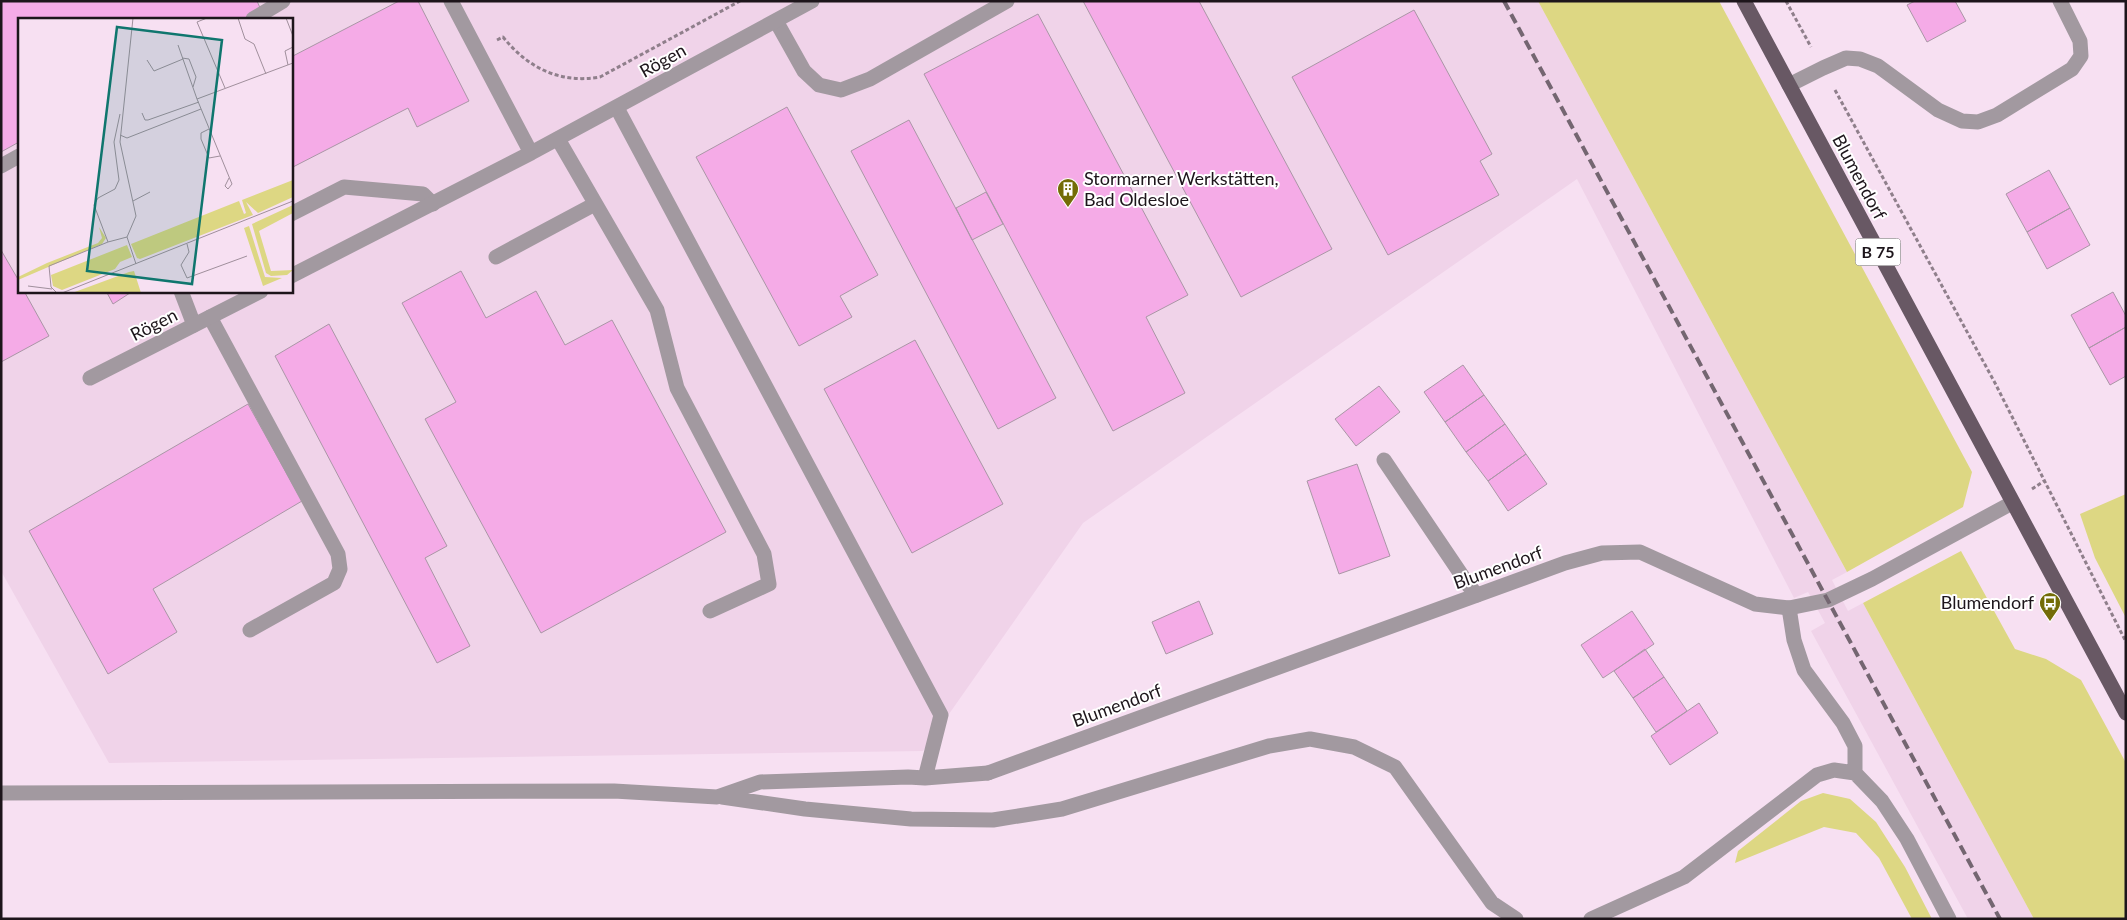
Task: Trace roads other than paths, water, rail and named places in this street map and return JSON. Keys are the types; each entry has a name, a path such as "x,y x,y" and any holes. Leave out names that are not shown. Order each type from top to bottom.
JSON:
{"main road":[{"name":"Blumendorf","path":"1744,1 2126,713"}],"street":[{"path":"255,18 282,1"},
{"path":"451,1 532,153"},
{"name":"Rögen","path":"292,275 532,153 812,1"},
{"path":"776,21 804,71 819,85 841,90 870,79 1007,1"},
{"path":"1789,85 1846,58 1860,59 1878,66 1938,110 1962,121 1978,122 1997,114 2072,69 2081,56 2080,41 2060,1"},
{"path":"617,108 941,715 925,778"},
{"path":"558,139 658,310 677,388 764,554 769,584 710,611"},
{"path":"1,166 18,157"},
{"path":"292,213 344,187 423,194 433,204"},
{"path":"496,257 595,204"},
{"path":"181,292 194,325"},
{"name":"Rögen","path":"90,378 259,292"},
{"path":"210,317 338,554 340,569 334,582 250,630"},
{"path":"1384,460 1468,586 1477,595"},
{"name":"Blumendorf","path":"717,797 760,782 925,778 988,773 1565,563 1602,553 1640,552 1755,604 1789,608 1828,600 1872,579 2012,503"},
{"path":"1789,608 1794,640 1804,670 1844,723 1855,746 1856,773"},
{"path":"1,793 614,790 717,797 805,809 910,819 993,820 1062,810 1269,746 1310,740 1354,747 1395,767 1492,903 1516,919"},
{"path":"1591,919 1684,877 1817,775 1834,770 1856,773 1882,801 1907,839 1949,919"}],"railway":[{"path":"1504,1 2000,919"}],"place":[{"name":"Stormarner Werkstätten, Bad Oldesloe","path":"1068,208"},
{"name":"Blumendorf","path":"2050,622"}]}
